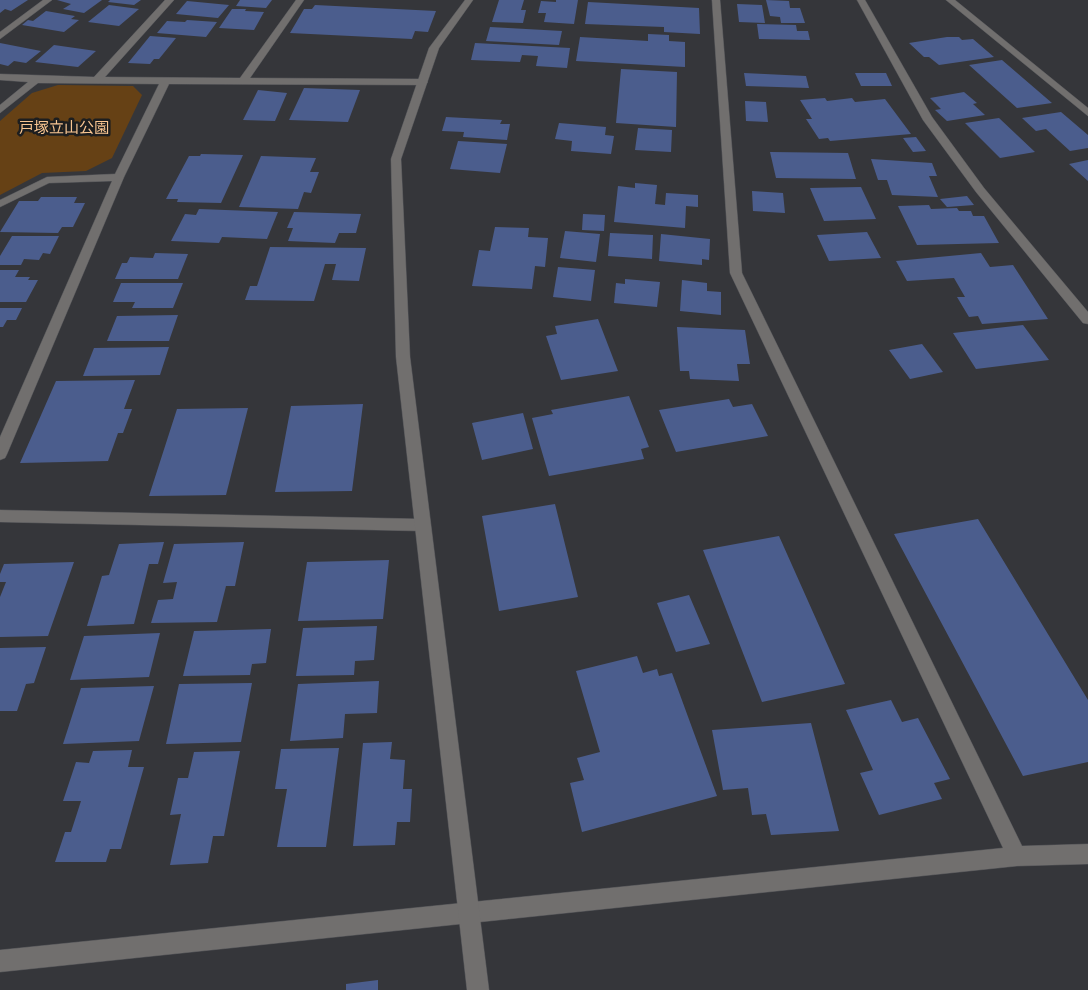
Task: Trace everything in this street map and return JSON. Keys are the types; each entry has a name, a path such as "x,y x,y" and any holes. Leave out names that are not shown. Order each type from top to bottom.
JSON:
{"street":[{"path":"0,36 48,0"},
{"path":"97,80 170,0"},
{"path":"243,81 300,0"},
{"path":"469,0 434,48 396,159 403,357 478,990"},
{"path":"716,0 736,273 1017,856"},
{"path":"861,0 927,118 980,190 1088,320"},
{"path":"950,0 1088,112"},
{"path":"0,77 36,80 423,82"},
{"path":"0,110 36,80"},
{"path":"0,454 119,177 166,81"},
{"path":"0,204 47,180 119,177"},
{"path":"0,516 422,525"},
{"path":"0,961 1017,856 1088,854"}],"green space":[{"name":"戸塚立山公園","path":"58,85 133,86 142,95 112,158 86,171 42,173 0,195 0,121 32,93"}],"building":[{"path":"0,0 28,0 11,11 5,9 0,13"},
{"path":"57,0 102,0 84,13 63,9 71,4"},
{"path":"110,0 141,0 134,5 108,2"},
{"path":"240,0 272,0 266,8 236,6"},
{"path":"499,0 524,0 521,10 526,10 523,23 492,22"},
{"path":"556,0 578,0 574,24 544,22 546,13 538,13 541,1 556,2"},
{"path":"766,0 789,1 790,8 800,8 805,23 781,23 780,17 770,16"},
{"path":"187,1 229,5 218,18 176,14"},
{"path":"588,2 699,8 700,34 664,32 664,27 585,24"},
{"path":"737,4 762,5 765,23 739,22"},
{"path":"109,5 139,9 119,26 88,22"},
{"path":"315,5 436,11 428,32 415,31 412,39 290,33 304,9 312,9"},
{"path":"232,9 264,12 254,30 219,28"},
{"path":"46,11 75,16 71,19 79,20 64,32 22,25 28,20 33,21"},
{"path":"187,20 217,22 206,37 157,33 167,21 185,22"},
{"path":"757,24 796,25 797,31 808,31 810,40 759,39"},
{"path":"490,27 562,31 559,45 486,41"},
{"path":"648,34 669,35 669,41 685,42 685,67 576,61 580,37 648,41"},
{"path":"150,36 176,38 159,59 154,59 150,64 128,63"},
{"path":"959,37 962,40 973,39 994,57 939,65 929,57 924,57 909,43"},
{"path":"0,43 41,51 26,63 14,61 8,66 0,64"},
{"path":"475,43 570,48 567,68 536,66 538,56 522,55 520,62 471,60"},
{"path":"54,45 96,51 78,67 35,62"},
{"path":"1002,60 1052,103 1017,108 969,65"},
{"path":"621,69 677,72 676,127 616,123"},
{"path":"744,73 806,76 809,88 746,86"},
{"path":"855,73 886,73 892,86 861,86"},
{"path":"304,88 360,90 348,122 289,120"},
{"path":"258,90 287,93 275,121 243,120"},
{"path":"964,92 977,103 973,104 985,115 947,121 935,110 941,109 930,98"},
{"path":"825,98 827,101 852,98 855,102 885,99 911,134 830,141 828,138 819,139 806,119 812,119 800,100"},
{"path":"745,101 766,102 768,122 746,121"},
{"path":"1061,112 1088,135 1088,148 1070,151 1046,129 1036,131 1022,118"},
{"path":"446,117 502,120 500,124 510,124 507,140 463,137 464,132 442,131"},
{"path":"999,118 1035,152 1000,158 965,123"},
{"path":"559,123 606,127 605,135 614,136 611,154 571,151 572,141 555,139"},
{"path":"638,128 672,130 671,152 635,150"},
{"path":"916,137 926,151 913,152 903,138"},
{"path":"458,141 507,144 500,173 450,169"},
{"path":"770,152 848,153 856,179 776,178"},
{"path":"201,154 243,155 221,203 177,202 178,199 166,199 189,156 200,156"},
{"path":"261,156 316,158 310,172 319,172 311,193 304,192 298,209 239,207"},
{"path":"871,159 932,163 937,176 929,176 938,197 892,195 887,180 878,180"},
{"path":"1088,160 1088,181 1069,164"},
{"path":"635,183 657,185 655,204 665,205 666,193 698,195 698,207 686,206 685,228 614,222 618,186 635,188"},
{"path":"861,187 876,219 824,221 810,188"},
{"path":"752,191 783,193 785,213 753,211"},
{"path":"967,196 974,205 947,207 940,199"},
{"path":"41,197 77,197 74,203 85,203 73,227 62,227 58,233 0,232 19,201 38,201"},
{"path":"929,205 931,209 957,208 959,211 971,211 973,216 984,216 999,243 917,245 898,206"},
{"path":"199,209 278,212 267,239 222,237 219,243 171,241 185,214 196,215"},
{"path":"294,212 361,214 356,233 339,233 335,243 288,241 293,228 287,228"},
{"path":"583,214 605,215 604,231 582,230"},
{"path":"495,227 529,228 528,237 548,238 545,267 535,266 532,289 472,286 479,250 490,251"},
{"path":"565,231 600,234 596,262 560,258"},
{"path":"867,232 881,258 829,261 817,235"},
{"path":"610,233 653,235 652,259 608,256"},
{"path":"661,234 710,239 709,260 702,259 702,265 659,261"},
{"path":"12,236 59,236 50,254 43,253 39,260 24,259 21,265 0,265 0,256"},
{"path":"270,247 366,248 359,281 332,280 336,264 325,264 314,301 245,300 250,286 257,286"},
{"path":"155,253 188,254 178,279 115,279 122,263 127,263 130,257 153,258"},
{"path":"981,253 990,267 1013,265 1048,319 982,324 978,316 969,317 957,297 965,297 954,278 907,281 896,261"},
{"path":"558,267 595,270 591,301 553,297"},
{"path":"0,270 19,270 15,277 30,277 28,280 38,280 26,302 0,302"},
{"path":"625,279 660,282 657,307 614,303 616,283 625,284"},
{"path":"682,280 707,283 707,291 721,292 721,315 680,311"},
{"path":"121,283 183,283 173,308 132,308 135,302 113,302"},
{"path":"0,308 22,308 16,320 7,320 3,327 0,327"},
{"path":"178,315 169,341 107,341 117,316"},
{"path":"598,319 618,371 561,380 546,336 557,334 555,326"},
{"path":"1023,325 1049,360 976,369 953,333"},
{"path":"677,327 745,330 750,364 737,364 739,381 690,379 689,371 680,371"},
{"path":"922,344 943,372 910,379 889,350"},
{"path":"169,347 160,375 83,376 94,348"},
{"path":"135,380 124,409 132,409 123,433 118,433 108,461 20,463 56,381"},
{"path":"629,396 649,447 641,449 644,459 549,476 532,418 553,414 551,410"},
{"path":"729,399 733,407 752,404 768,436 676,452 659,410"},
{"path":"363,404 352,491 275,492 291,406"},
{"path":"248,408 226,495 149,496 177,409"},
{"path":"523,413 533,449 482,460 472,423"},
{"path":"555,504 578,597 499,611 482,516"},
{"path":"978,519 1088,700 1088,762 1023,776 894,534"},
{"path":"779,536 845,684 762,702 703,550"},
{"path":"164,542 158,564 149,564 134,624 87,626 102,576 109,575 119,544"},
{"path":"244,542 235,586 226,586 217,622 151,623 158,600 173,599 177,582 163,583 174,544"},
{"path":"389,560 383,619 298,621 307,562"},
{"path":"74,562 48,636 0,637 0,597 6,582 0,582 0,574 4,564"},
{"path":"689,595 710,644 676,652 657,603"},
{"path":"377,626 374,660 355,661 354,675 296,676 303,628"},
{"path":"271,629 266,663 252,664 250,675 183,676 194,631"},
{"path":"160,633 149,677 70,680 84,636"},
{"path":"46,647 34,683 26,684 17,711 0,711 0,648"},
{"path":"637,656 643,673 657,669 659,676 672,673 717,796 582,832 570,783 584,780 577,758 600,752 576,671"},
{"path":"379,681 377,713 345,714 343,738 290,741 298,684"},
{"path":"252,683 241,742 166,744 179,684"},
{"path":"154,686 139,741 63,744 81,688"},
{"path":"891,700 902,722 918,718 950,779 934,783 942,799 879,815 860,773 873,770 846,710"},
{"path":"811,723 839,831 771,835 766,814 752,815 748,788 723,790 712,730"},
{"path":"392,742 390,759 405,760 403,789 412,789 410,822 397,822 395,845 353,846 363,743"},
{"path":"339,748 326,847 277,847 287,789 275,789 281,749"},
{"path":"132,750 128,767 144,767 121,849 110,849 106,862 55,862 65,832 71,832 81,801 63,801 76,762 89,763 93,751"},
{"path":"240,751 224,836 213,836 208,863 170,865 181,814 170,815 178,778 188,778 194,752"},
{"path":"378,980 378,990 346,990 346,984"}]}
